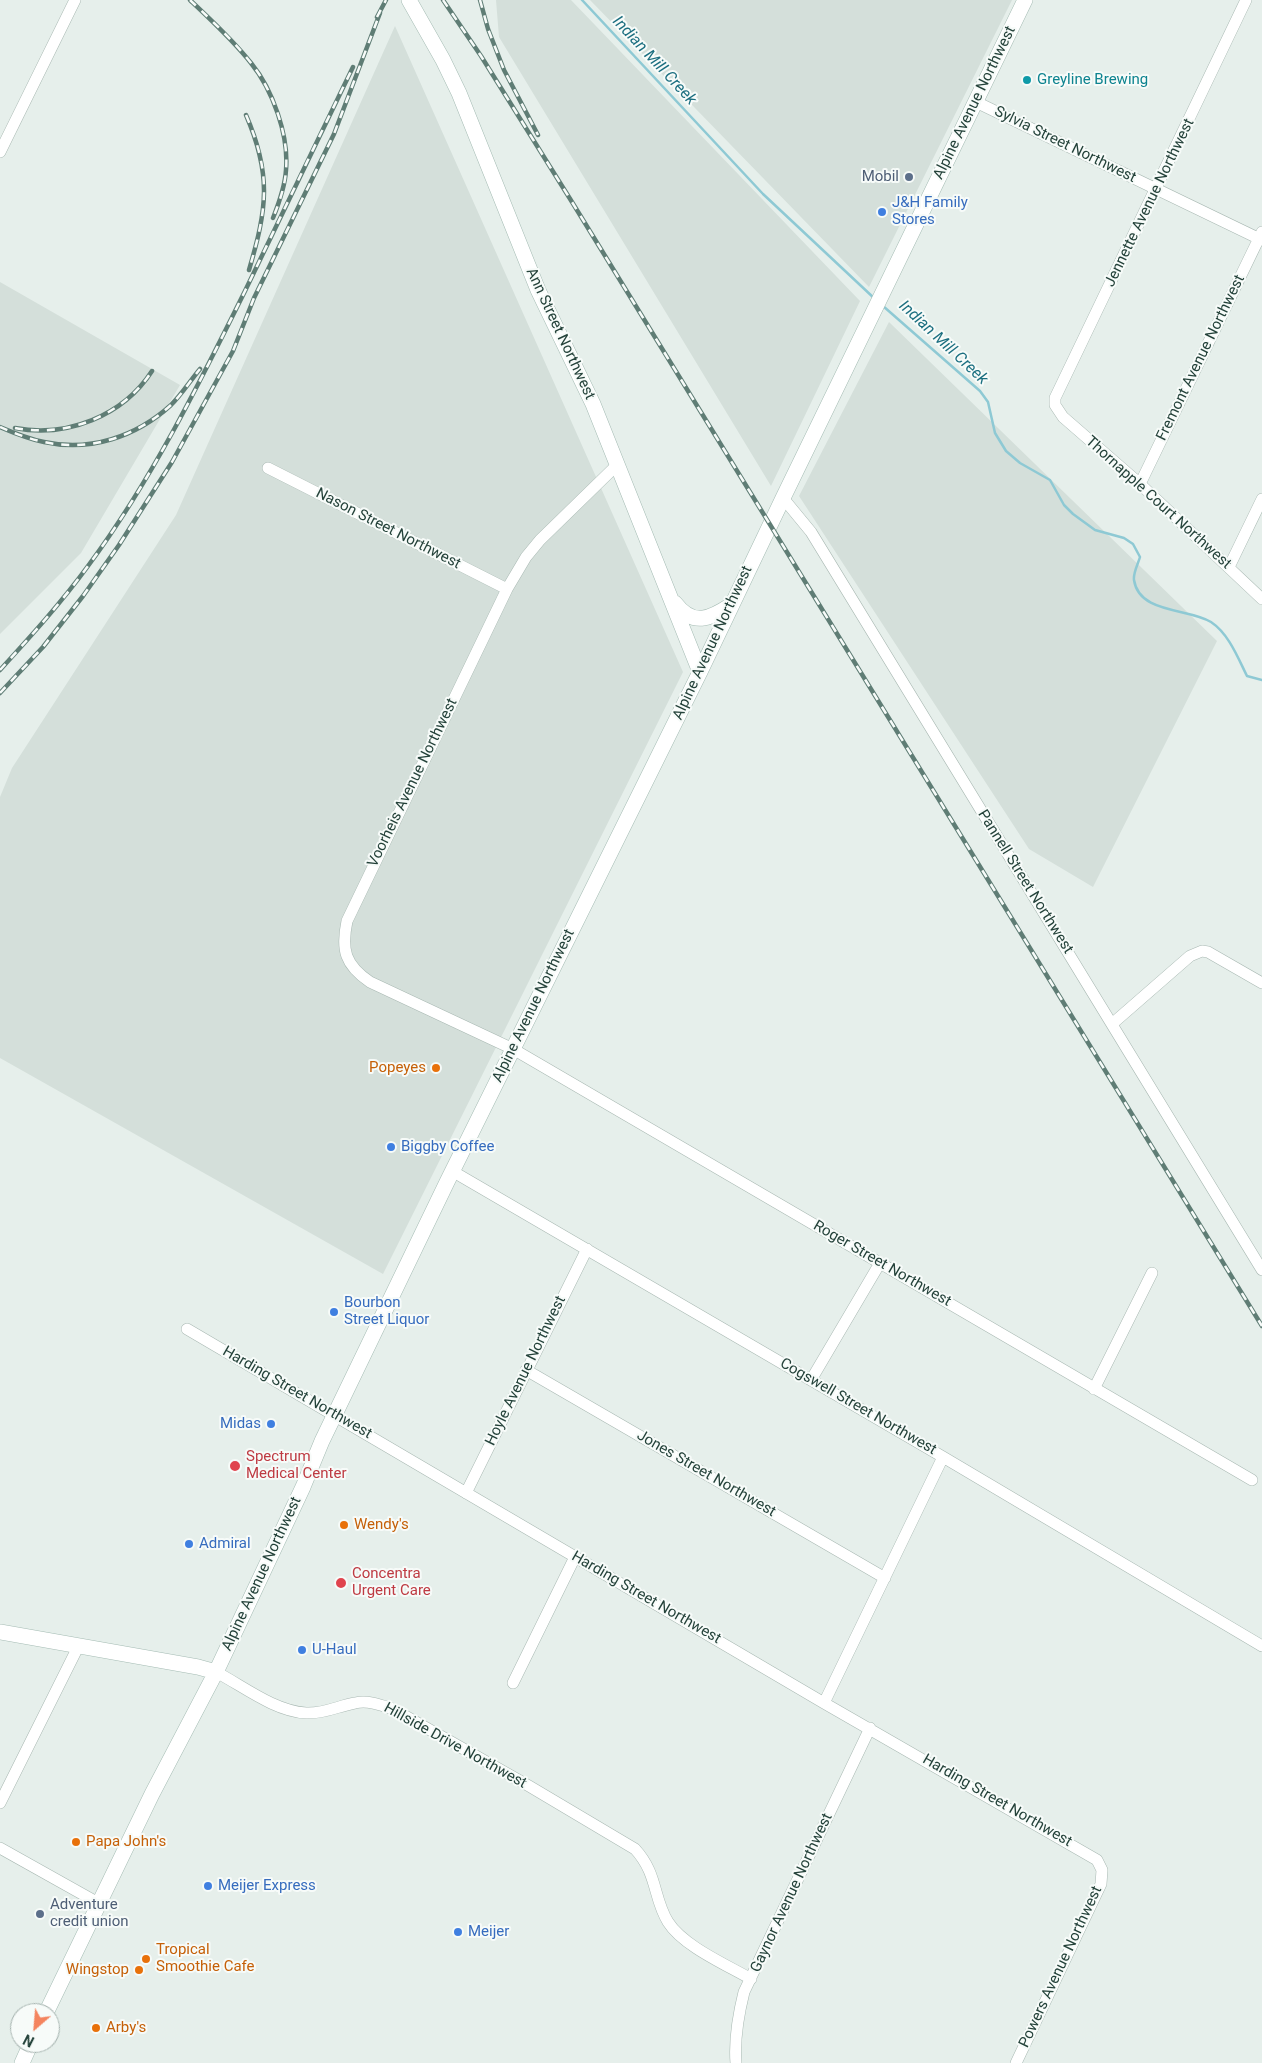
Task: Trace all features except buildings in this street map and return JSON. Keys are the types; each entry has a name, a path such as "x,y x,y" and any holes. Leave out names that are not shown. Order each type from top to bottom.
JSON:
{"main road":[{"name":"Ann Street Northwest","path":"408,0 444,60 459,93 538,290 593,404 700,672"},
{"name":"Alpine Avenue Northwest","path":"51,2003 152,1794 216,1672 335,1415 452,1172 700,672 782,498 1025,0"},
{"path":"670,596 682,611 696,618 712,617 731,605"},
{"name":"Hillside Drive Northwest","path":"0,1632 198,1667 216,1672"}],"street":[{"path":"0,152 76,0"},
{"name":"Jennette Avenue Northwest","path":"1055,405 1055,398 1246,0"},
{"name":"Sylvia Street Northwest","path":"976,102 1156,189 1261,237"},
{"name":"Fremont Avenue Northwest","path":"1140,484 1261,237"},
{"name":"Thornapple Court Northwest","path":"1055,405 1063,417 1140,484 1262,599"},
{"name":"Voorheis Avenue Northwest","path":"513,1049 370,982 355,972 347,956 343,940 346,921 507,589 526,557 540,540 617,465"},
{"name":"Nason Street Northwest","path":"268,468 507,589"},
{"name":"Pannell Street Northwest","path":"782,498 811,532 1262,1270"},
{"path":"1229,567 1262,499"},
{"path":"1112,1024 1190,956 1202,951 1208,952 1262,983"},
{"name":"Roger Street Northwest","path":"513,1049 1252,1480"},
{"name":"Cogswell Street Northwest","path":"452,1172 943,1457 1262,1646"},
{"name":"Hoyle Avenue Northwest","path":"466,1493 587,1249"},
{"path":"811,1380 880,1263"},
{"path":"1094,1389 1152,1273"},
{"name":"Harding Street Northwest","path":"186,1329 1097,1860 1102,1870"},
{"name":"Jones Street Northwest","path":"526,1370 885,1578"},
{"path":"824,1702 943,1457"},
{"path":"513,1683 575,1556"},
{"path":"0,1803 79,1645"},
{"name":"Hillside Drive Northwest","path":"216,1672 272,1703 294,1711 324,1712 356,1702 375,1703 393,1709 529,1786 635,1849 645,1860 652,1874 663,1913 669,1924 692,1944 751,1979"},
{"name":"Gaynor Avenue Northwest","path":"736,2063 735,2046 738,2019 744,1992 870,1728"},
{"path":"0,1848 100,1904"},
{"name":"Powers Avenue Northwest","path":"1016,2063 1101,1884 1102,1870"}],"shaded area":[{"path":"496,0 571,0 860,301 771,486 499,37"},
{"path":"590,0 1012,0 869,287"},
{"path":"395,26 683,672 383,1274 0,1058 0,797 12,768 176,515"},
{"path":"0,282 180,385 81,553 0,634"},
{"path":"889,322 1217,641 1093,887 1029,849 799,496"}],"waterway":[{"name":"Indian Mill Creek","path":"582,0 763,194 875,299"},
{"name":"Indian Mill Creek","path":"883,306 980,391 988,402 995,433 1006,451 1020,463 1050,480 1064,505 1073,514 1095,530 1124,538 1133,544 1140,557 1134,580 1138,591 1145,599 1155,605 1190,614 1211,622 1228,640 1247,676 1262,680"}],"railway":[{"path":"190,0 222,30 244,55 259,74 273,100 282,128 286,157 284,183 273,218"},
{"path":"377,17 386,0"},
{"path":"443,0 481,56 572,202 1262,1326"},
{"path":"480,0 488,29 504,70 538,135"},
{"path":"0,693 43,647 83,596 119,545 172,462 233,351 254,298 334,134 380,13"},
{"path":"0,670 78,580 111,534 153,467 227,327 353,67"},
{"path":"246,115 260,156 264,192 260,228 249,270"},
{"path":"0,427 16,434 61,445 78,445 112,439 143,426 171,405 200,369"},
{"path":"15,428 54,430 92,420 126,400 140,387 152,371"}],"place":[{"name":"Greyline Brewing","path":"1027,80"},
{"name":"Mobil","path":"909,177"},
{"name":"J&H Family Stores","path":"882,212"},
{"name":"Popeyes","path":"436,1068"},
{"name":"Biggby Coffee","path":"391,1147"},
{"name":"Bourbon Street Liquor","path":"334,1312"},
{"name":"Midas","path":"271,1424"},
{"name":"Spectrum Medical Center","path":"235,1466"},
{"name":"Wendy's","path":"344,1525"},
{"name":"Admiral","path":"189,1544"},
{"name":"Concentra Urgent Care","path":"341,1583"},
{"name":"U-Haul","path":"302,1650"},
{"name":"Papa John's","path":"76,1842"},
{"name":"Meijer Express","path":"208,1886"},
{"name":"Adventure credit union","path":"40,1914"},
{"name":"Meijer","path":"458,1932"},
{"name":"Tropical Smoothie Cafe","path":"146,1959"},
{"name":"Wingstop","path":"139,1970"},
{"name":"Arby's","path":"96,2028"}]}
